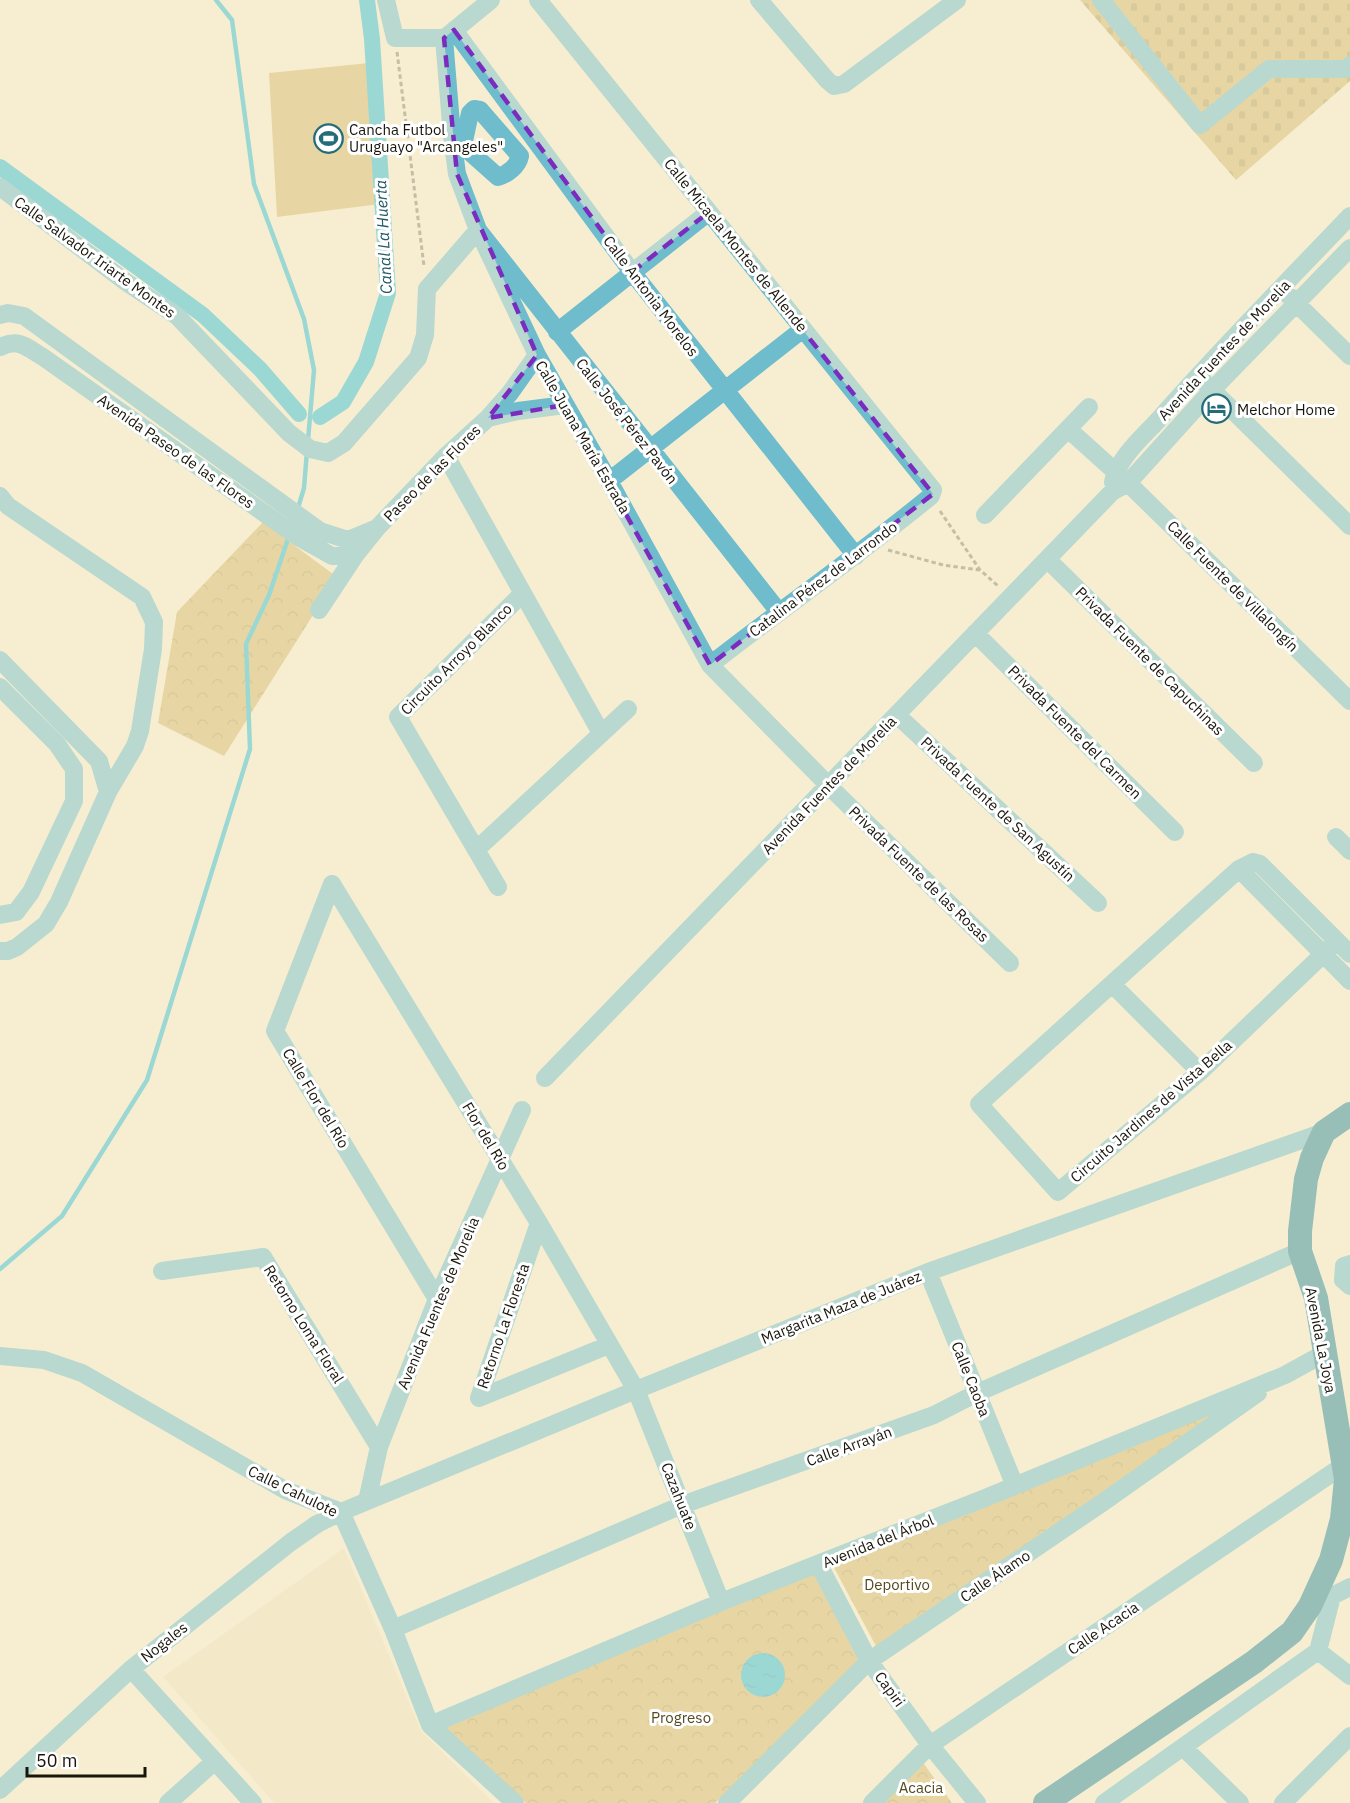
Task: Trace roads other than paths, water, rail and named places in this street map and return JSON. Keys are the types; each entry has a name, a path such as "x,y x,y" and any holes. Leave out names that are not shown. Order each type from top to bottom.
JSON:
{"main road":[{"path":"1324,1132 1350,1114"},
{"name":"Margarita Maza de Juárez","path":"1324,1132 1350,1132"},
{"name":"Avenida La Joya","path":"1045,1803 1254,1662 1292,1632 1321,1601 1342,1519 1347,1474 1316,1298 1300,1251 1306,1179 1324,1132"}],"street":[{"path":"386,0 396,38 449,34 490,0"},
{"name":"Calle Micaela Montes de Allende","path":"538,0 932,493"},
{"path":"759,0 834,86 844,84 957,0"},
{"path":"1101,0 1200,125 1269,69 1346,69 1350,65"},
{"name":"Calle Juana María Estrada","path":"449,34 458,141 457,174 478,230 537,355 710,665 828,785"},
{"name":"Calle Antonia Morelos","path":"449,34 724,391 856,556"},
{"name":"Calle Salvador Iriarte Montes","path":"0,187 126,282 177,316 289,433 304,444 328,453 344,443 418,358 425,335 427,289 478,230"},
{"path":"557,332 709,212"},
{"name":"Avenida Fuentes de Morelia","path":"1118,482 1198,376 1350,216"},
{"name":"Calle José Pérez Pavón","path":"478,230 778,612"},
{"name":"Avenida Fuentes de Morelia","path":"545,1078 1047,560 1118,482 1212,390 1350,248"},
{"path":"1281,288 1350,356"},
{"name":"Avenida Paseo de las Flores","path":"0,315 8,313 24,316 292,519 332,556 352,547"},
{"path":"609,481 803,329"},
{"name":"Avenida Paseo de las Flores","path":"0,347 19,342 292,519"},
{"name":"Paseo de las Flores","path":"319,610 352,547 377,528 446,456 488,418 510,393 537,355"},
{"path":"1198,376 1350,526"},
{"name":"Paseo de las Flores","path":"488,418 518,411 565,405"},
{"path":"985,515 1089,407"},
{"name":"Calle Fuente de Villalongín","path":"1068,429 1118,482 1350,702"},
{"name":"Circuito Arroyo Blanco","path":"446,456 601,733"},
{"name":"Catalina Pérez de Larrondo","path":"710,665 778,612 871,545 932,493"},
{"path":"0,496 9,506 142,597 154,622 153,649 140,731 135,746 108,792 60,902 46,924 8,951 0,951"},
{"name":"Privada Fuente de Capuchinas","path":"1047,560 1254,763"},
{"name":"Circuito Arroyo Blanco","path":"498,887 398,717 522,594"},
{"name":"Privada Fuente del Carmen","path":"975,633 1174,832"},
{"path":"0,660 99,761 108,792"},
{"path":"0,687 57,744 74,769 74,801 31,892 8,913 22,926 23,942"},
{"path":"477,849 628,709"},
{"name":"Privada Fuente de San Agustín","path":"897,715 1098,903"},
{"path":"74,769 82,762 99,761 135,746"},
{"name":"Privada Fuente de las Rosas","path":"828,785 1010,963"},
{"path":"75,789 87,796 108,792"},
{"path":"1336,837 1350,851"},
{"path":"1350,954 1260,864 1254,862 1239,869 1350,981"},
{"name":"Circuito Jardines de Vista Bella","path":"1239,869 979,1104 1058,1192 1200,1072 1337,941"},
{"name":"Flor del Río","path":"332,884 539,1223 636,1390"},
{"name":"Calle Flor del Río","path":"332,884 275,1031 437,1299"},
{"path":"1112,984 1200,1072"},
{"name":"Avenida Fuentes de Morelia","path":"368,1501 379,1447 437,1299 522,1110"},
{"name":"Margarita Maza de Juárez","path":"341,1512 928,1272 1324,1132"},
{"name":"Retorno La Floresta","path":"539,1223 479,1398 609,1345"},
{"name":"Calle Arrayán","path":"393,1629 682,1506 934,1415 977,1393 1300,1251"},
{"name":"Retorno Loma Floral","path":"162,1271 263,1257 379,1447"},
{"path":"1350,1264 1344,1266 1343,1280 1350,1286"},
{"name":"Calle Caoba","path":"928,1272 1015,1486"},
{"name":"Avenida del Árbol","path":"430,1725 721,1602 819,1565 1285,1375 1324,1353"},
{"name":"Calle Cahulote","path":"0,1356 44,1360 82,1373 285,1490 341,1512 393,1629 430,1725 515,1803"},
{"name":"Calle Álamo","path":"727,1803 869,1661 1102,1503 1285,1375"},
{"name":"Cazahuate","path":"636,1390 721,1602"},
{"name":"Calle Acacia","path":"872,1803 930,1745 1347,1474"},
{"name":"Nogales","path":"2,1783 131,1669 291,1542 317,1524 341,1512"},
{"name":"Capiri","path":"819,1565 869,1661 930,1745 977,1803"},
{"path":"1321,1601 1350,1587"},
{"name":"Avenida La Joya","path":"1318,1651 1321,1601"},
{"path":"1104,1803 1318,1651 1350,1676"},
{"path":"131,1669 253,1803"},
{"path":"1283,1803 1350,1736"},
{"path":"1184,1748 1240,1803"},
{"path":"168,1803 215,1761"}],"water":[{"path":"763,1653 772,1654 779,1659 784,1666 784,1684 779,1691 772,1696 763,1697 754,1696 747,1691 742,1684 741,1675 742,1666 747,1659 754,1654"}],"waterway":[{"path":"216,0 232,20 254,184 304,319 314,370 308,440"},
{"name":"Canal La Huerta","path":"320,417 343,402 366,362 388,293 372,39 367,0"},
{"name":"Canal La Huerta","path":"0,167 203,315 260,369 299,414"},
{"path":"298,508 304,488 307,451"},
{"path":"0,1269 62,1216 147,1080 250,749 246,644 269,595 289,536"}],"place":[{"name":"Cancha Futbol Uruguayo \"Arcangeles\"","path":"328,138"},
{"name":"Melchor Home","path":"1216,409"}],"park label":[{"name":"Deportivo","path":"897,1584"},
{"name":"Progreso","path":"681,1717"},
{"name":"Acacia","path":"921,1787"}]}
